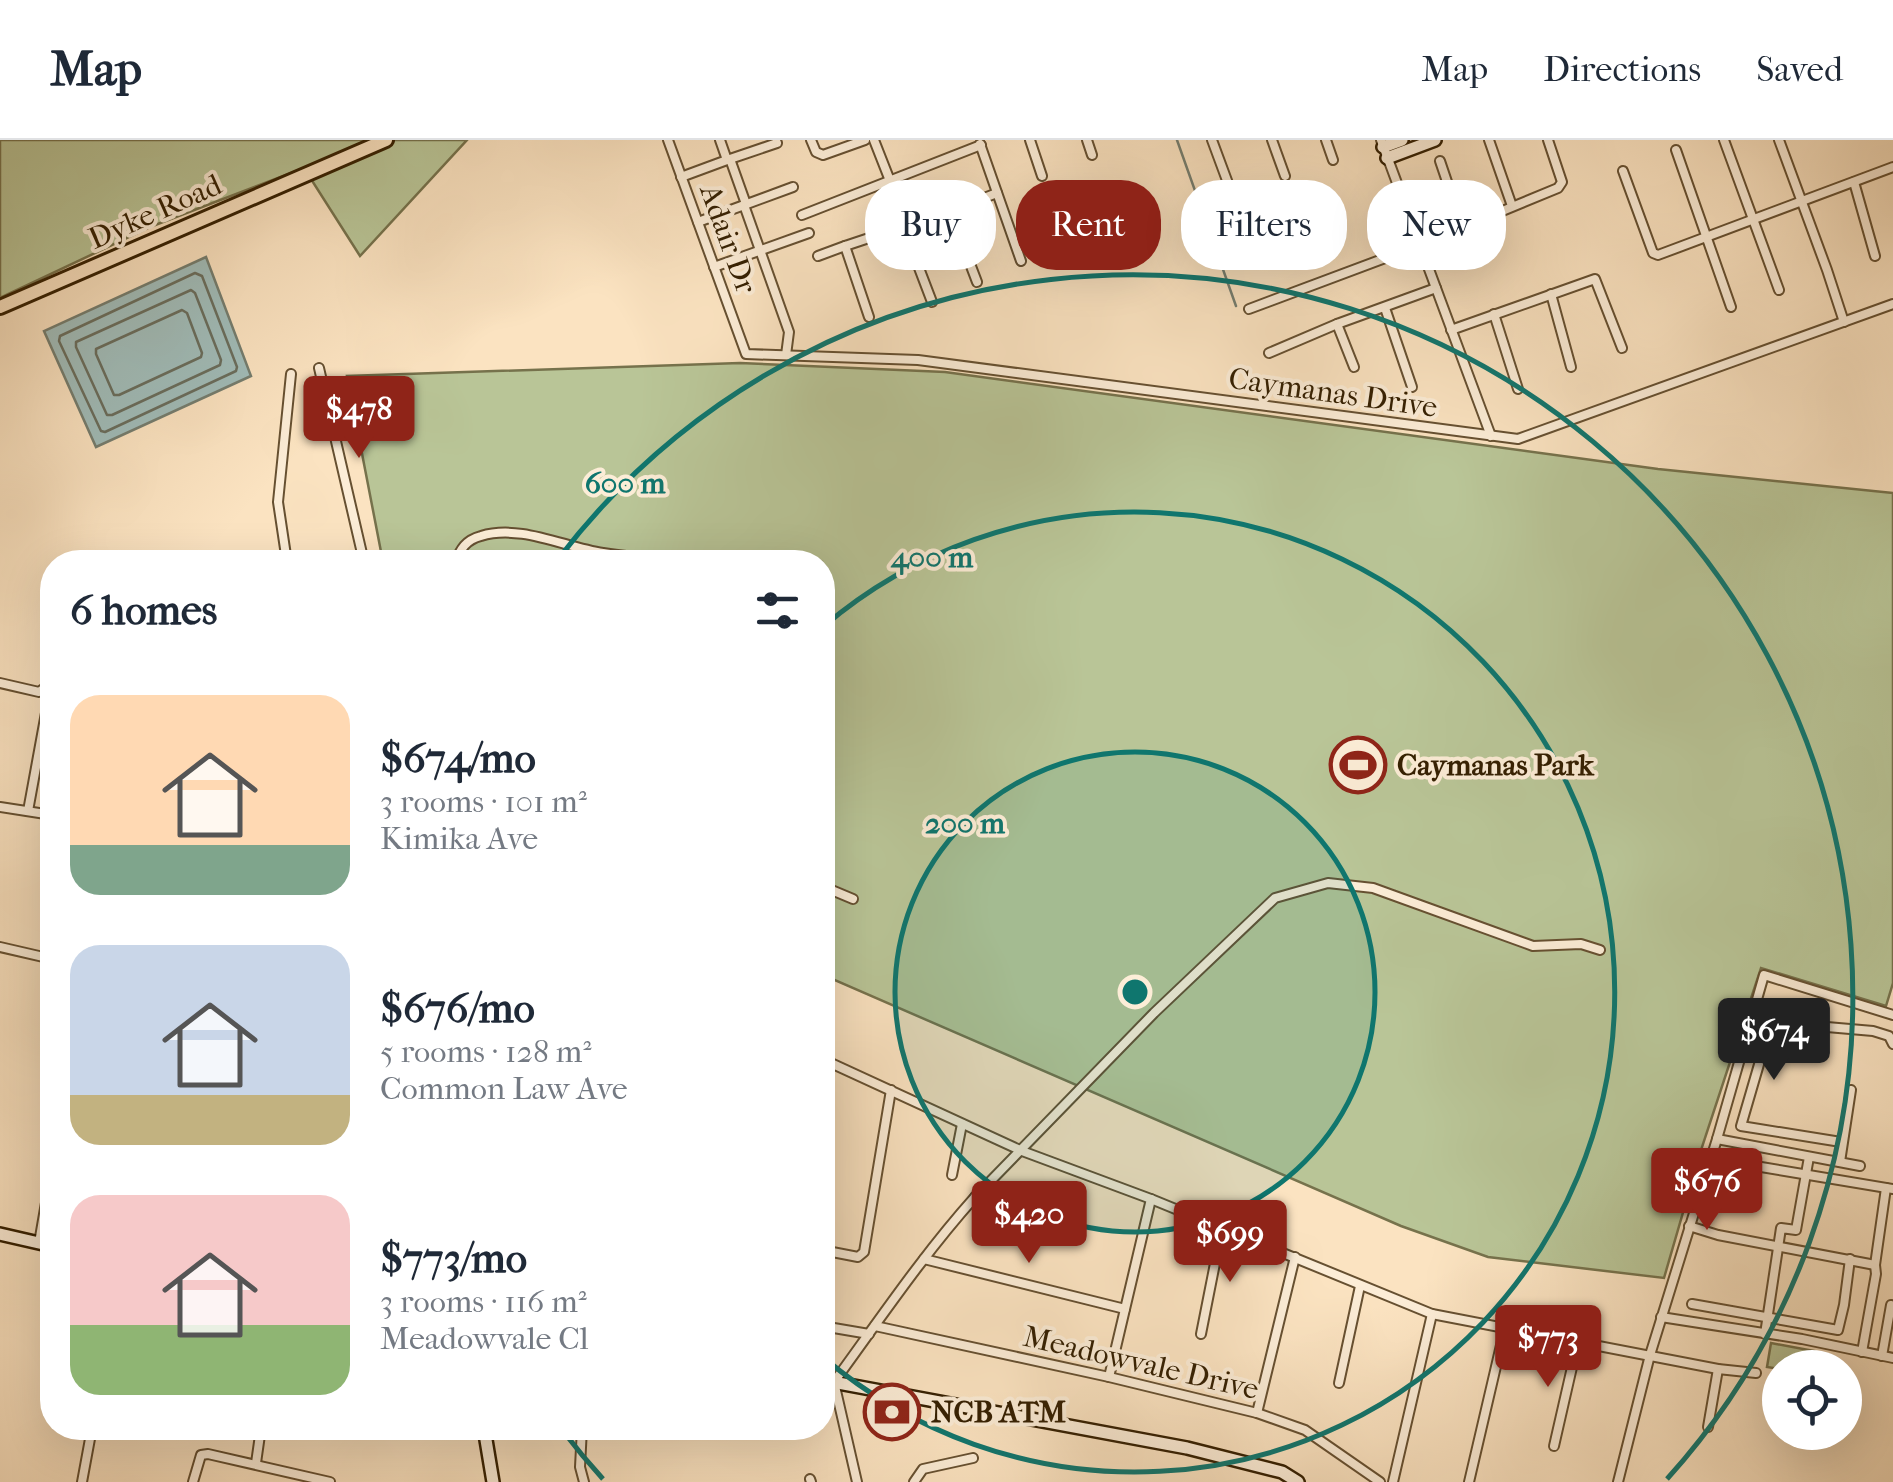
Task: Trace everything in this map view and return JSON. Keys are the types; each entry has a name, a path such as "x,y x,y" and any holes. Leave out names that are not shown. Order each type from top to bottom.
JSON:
{"main road":[{"name":"Dyke Road","path":"0,307 386,140"}],"street":[{"name":"Adair Dr","path":"668,140 746,354"},
{"path":"720,140 789,332 786,356"},
{"path":"810,140 816,152 823,155 864,140"},
{"path":"874,140 892,180"},
{"path":"1030,140 1042,176"},
{"path":"1087,140 1092,155"},
{"path":"1212,140 1227,180"},
{"path":"1272,140 1285,176"},
{"path":"1326,140 1333,160"},
{"path":"1384,148 1402,140"},
{"path":"1384,148 1435,140"},
{"path":"1488,140 1512,206"},
{"path":"1506,208 1561,186 1548,140"},
{"path":"1724,140 1779,290"},
{"path":"1779,140 1844,322"},
{"path":"894,180 980,142 1016,246"},
{"path":"680,177 777,144"},
{"path":"1384,148 1396,180"},
{"path":"1676,150 1731,306"},
{"path":"1440,161 1446,180"},
{"path":"1623,171 1656,255 1893,168"},
{"path":"1854,182 1874,256"},
{"path":"698,222 792,187"},
{"path":"802,215 865,191"},
{"path":"714,266 810,233"},
{"path":"818,256 865,239"},
{"path":"845,246 869,317"},
{"path":"1249,309 1367,265"},
{"path":"921,270 932,302"},
{"path":"972,270 977,282"},
{"path":"1429,270 1491,436"},
{"path":"1452,330 1592,279 1597,280 1622,348"},
{"path":"1268,353 1436,288"},
{"path":"1551,294 1571,367"},
{"name":"Caymanas Drive","path":"746,354 918,360 1518,440 1893,304"},
{"path":"1385,308 1412,386"},
{"path":"1494,314 1518,389"},
{"path":"1337,324 1354,366"},
{"path":"318,368 361,550"},
{"path":"285,550 278,502 290,374"},
{"path":"460,550 468,540 503,532 586,550"},
{"path":"0,682 40,692"},
{"path":"28,811 40,746"},
{"path":"0,808 40,813"},
{"path":"835,1373 975,1197 1154,1013 1275,898 1328,883 1373,888 1532,946 1580,944 1600,950"},
{"path":"835,891 852,898"},
{"path":"0,947 40,956"},
{"path":"1618,1482 1650,1355 1764,975 1893,1015"},
{"path":"1750,1024 1779,1031 1804,1025 1873,1031 1889,1036 1893,1044"},
{"path":"1769,1030 1741,1126 1841,1142"},
{"path":"835,1068 1022,1151 1151,1199 1432,1314 1756,1373"},
{"path":"835,1252 858,1256 864,1252 891,1090"},
{"path":"1840,1162 1850,1090"},
{"path":"952,1175 962,1124"},
{"path":"1717,1138 1860,1166"},
{"path":"1765,1334 1781,1228 1796,1230 1809,1157"},
{"path":"1731,1162 1889,1189 1862,1352 1893,1358"},
{"path":"975,1197 1073,1221"},
{"path":"1109,1377 1151,1199"},
{"path":"1689,1226 1718,1236 1875,1266"},
{"path":"1201,1334 1222,1228"},
{"path":"0,1234 39,1243 40,1237"},
{"path":"1257,1413 1294,1256"},
{"path":"924,1259 1125,1310"},
{"path":"1692,1304 1838,1330 1850,1259"},
{"path":"1340,1383 1360,1286"},
{"path":"1882,1356 1891,1304"},
{"path":"1393,1482 1432,1314"},
{"path":"1661,1318 1851,1350"},
{"name":"Meadowvale Drive","path":"835,1327 872,1330 1109,1377 1257,1413 1305,1430 1380,1482"},
{"path":"1469,1482 1505,1328"},
{"path":"1554,1446 1578,1342"},
{"path":"1708,1426 1718,1369"},
{"path":"835,1382 1187,1448 1282,1472 1298,1482"},
{"path":"835,1405 857,1482"},
{"path":"82,1482 90,1440"},
{"path":"256,1464 259,1440"},
{"path":"486,1440 494,1482"},
{"path":"581,1440 580,1468 584,1482"},
{"path":"193,1482 201,1455 208,1454 256,1464 289,1477 330,1482"},
{"path":"914,1482 923,1469 973,1458"}],"green space":[{"path":"0,140 467,140 360,256 304,168 150,227 0,298"},
{"name":"Caymanas Park","path":"740,363 945,372 1658,469 1893,493 1893,983 1886,1006 1761,968 1664,1278 1488,1257 1401,1226 835,980 835,550 381,550 347,376"},
{"path":"1771,1343 1809,1350 1770,1350"}],"water":[{"path":"206,257 251,376 96,447 44,331"}],"waterway":[{"path":"1177,140 1236,306"}],"place":[{"name":"Caymanas Park","path":"1358,765"},
{"name":"NCB ATM","path":"892,1412"}]}
